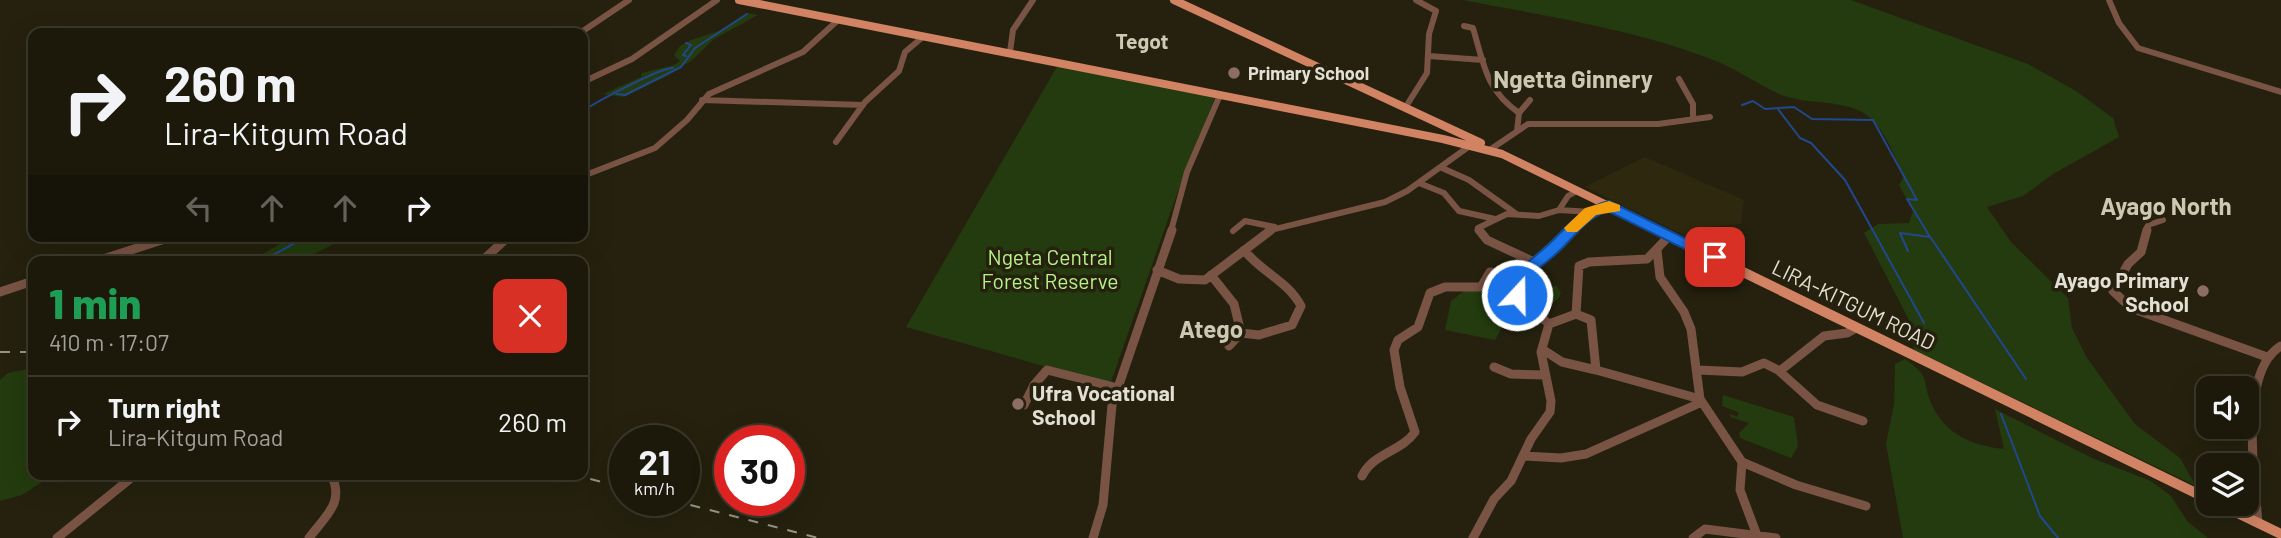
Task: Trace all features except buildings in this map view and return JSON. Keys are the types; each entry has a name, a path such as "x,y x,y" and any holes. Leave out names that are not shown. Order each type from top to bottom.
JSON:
{"main road":[{"name":"LIRA-KITGUM ROAD","path":"739,0 1471,145 1502,154 2196,493"},
{"path":"1174,0 1502,154"},
{"path":"2244,516 2281,534"}],"street":[{"path":"587,28 629,0"},
{"path":"588,80 632,60 717,0"},
{"path":"1010,52 1009,40 1014,26 1028,12 1028,6 1033,0"},
{"path":"1405,108 1427,73 1429,34 1436,11 1416,0"},
{"path":"2109,0 2119,23 2138,48 2281,92"},
{"path":"588,174 658,146 687,120 702,100 747,75 803,52 837,21"},
{"path":"1464,26 1473,28 1497,96 1518,113"},
{"path":"836,142 863,105 880,86 896,74 905,52 924,36"},
{"path":"1429,56 1483,60"},
{"path":"1679,79 1693,104 1693,119"},
{"path":"1093,538 1106,504 1108,425 1118,388 1177,214 1187,172 1220,95"},
{"path":"702,100 863,105"},
{"path":"1517,131 1518,113 1530,100"},
{"path":"1491,149 1532,124 1658,124 1710,117"},
{"path":"1157,270 1190,281 1205,280 1269,230 1385,202 1442,168 1471,145"},
{"path":"1442,168 1469,180 1515,213"},
{"path":"1419,183 1444,193 1459,211 1495,219"},
{"path":"1559,210 1568,196 1577,191"},
{"path":"1549,324 1514,291 1514,285 1534,262 1591,212 1609,205"},
{"path":"1534,262 1481,235 1479,228 1495,219 1515,213 1539,216 1559,210 1591,212"},
{"path":"2163,220 2148,225 2141,252 2123,272 2113,291 2116,295 2131,308 2267,357"},
{"path":"1233,231 1245,221 1278,228"},
{"path":"1576,314 1576,280 1581,264 1644,259 1657,250 1670,235"},
{"path":"112,256 156,242"},
{"path":"487,256 503,242"},
{"path":"1241,333 1259,334 1292,325 1301,306 1285,282 1256,265 1244,250"},
{"path":"1657,250 1660,278 1684,312 1691,329 1701,401 1733,444 1742,462 1740,490 1759,536"},
{"path":"1362,476 1372,460 1395,451 1414,437 1415,432 1398,379 1395,346 1398,340 1418,327 1420,309 1428,296 1449,285 1481,287 1490,272 1520,279"},
{"path":"1211,275 1234,304 1241,333"},
{"path":"0,292 28,283"},
{"path":"1549,324 1576,314 1586,315 1591,320 1596,370"},
{"path":"1473,538 1483,516 1511,481 1550,412 1551,401 1542,349 1549,324"},
{"path":"1781,370 1824,336 1847,333 1856,328"},
{"path":"1229,346 1241,333"},
{"path":"2258,523 2255,418 2258,377 2267,357 2281,346"},
{"path":"1542,349 1565,363 1701,401"},
{"path":"1698,370 1742,372 1764,363 1781,370 1794,387 1826,410 1863,421"},
{"path":"1494,367 1511,374 1545,375"},
{"path":"1024,405 1034,385 1048,370 1118,388"},
{"path":"1524,456 1561,458 1586,454 1701,401"},
{"path":"1742,462 1796,485 1866,506"},
{"path":"57,538 129,480"},
{"path":"309,538 338,498 338,488 334,480"},
{"path":"1693,538 1706,529 1776,538"}],"shaded area":[{"path":"1645,157 1744,200 1741,224 1713,226 1694,240 1585,187"}],"green space":[{"path":"1463,0 1851,0 2028,64 2076,91 2113,118 2119,137 2053,174 2023,196 1987,207 2011,242 2068,298 2072,328 2087,358 2135,424 2180,458 2196,486 1914,350 1908,318 1864,233 1878,224 1909,223 1913,211 1899,185 1904,176 1892,150 1868,116 1850,107 1787,97 1716,61 1655,41 1591,25"},
{"path":"747,13 758,15 714,39 691,61 667,76 624,97 603,94 641,77 642,73 674,65 680,61 674,55 680,46 719,31"},
{"name":"Ngeta Central Forest Reserve","path":"1058,65 1215,97 1178,191 1110,385 906,327"},
{"path":"283,242 338,242 310,256 259,256"},
{"path":"1524,283 1545,292 1556,285 1561,293 1558,299 1542,310 1532,302 1529,304 1539,313 1528,320 1505,323 1495,340 1445,330 1451,301 1469,287 1483,291 1495,286 1503,293"},
{"path":"1905,359 1923,375 1932,405 1944,424 1961,437 2004,449 1995,409 2092,458 2151,481 2171,496 2188,522 2208,538 1903,538 1886,444 1894,404 1895,364"},
{"path":"28,369 28,480 45,480 22,495 0,501 0,380 8,373"},
{"path":"1723,395 1794,417 1798,446 1791,458 1740,438 1739,433 1749,423 1730,417 1730,414 1738,417 1738,412 1722,406"}],"waterway":[{"path":"617,94 625,95 681,67 695,48 747,14"},
{"path":"686,43 691,45 683,55 686,56"},
{"path":"588,108 642,79 673,68"},
{"path":"1742,105 1753,101 1765,109 1794,107 1812,119 1873,120 1917,200 1907,199 1930,237 1900,233 1908,251"},
{"path":"1778,109 1800,138 1811,143 1845,180 1924,323"},
{"path":"1931,238 2026,379"},
{"path":"271,256 295,243 315,242"},
{"path":"2001,414 2040,516 2058,538"}],"railway":[{"path":"0,352 28,352"},
{"path":"588,478 609,484"},
{"path":"700,507 818,538"}],"slow traffic":[{"path":"1572,228 1591,212 1609,205 1615,208"}],"place":[{"name":"Primary School","path":"1234,73"},
{"name":"Ayago Primary School","path":"2203,291"},
{"name":"Ufra Vocational School","path":"1018,404"}],"district":[{"name":"Tegot","path":"1142,40"},
{"name":"Ngetta Ginnery","path":"1573,78"},
{"name":"Ayago North","path":"2166,205"},
{"name":"Atego","path":"1211,328"}],"route":[{"path":"1517,295 1513,287 1525,270 1552,249 1579,220 1609,205 1715,257"}]}
